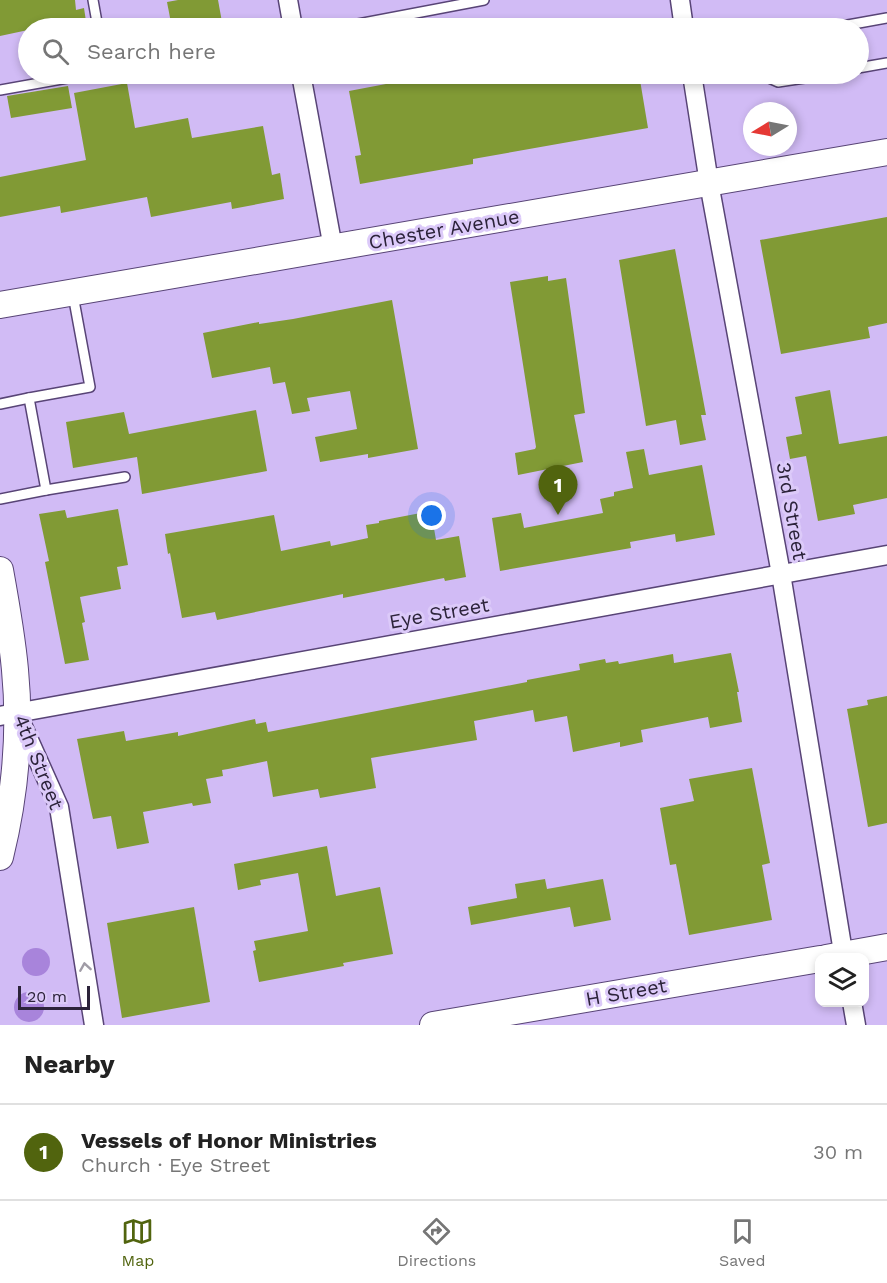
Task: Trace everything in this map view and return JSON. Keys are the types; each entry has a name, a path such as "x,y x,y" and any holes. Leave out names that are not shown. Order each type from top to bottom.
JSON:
{"main road":[{"name":"Chester Avenue","path":"0,305 887,152"},
{"name":"4th Street","path":"0,570 15,671 8,715"},
{"path":"0,857 16,762 8,715"},
{"name":"H Street","path":"855,953 887,947"},
{"name":"H Street","path":"433,1025 466,1022 815,960"}],"street":[{"path":"288,0 291,18"},
{"path":"680,0 683,18"},
{"path":"303,84 333,248"},
{"name":"3rd Street","path":"694,84 709,183 781,574 832,953"},
{"name":"Eye Street","path":"8,715 887,555"},
{"name":"4th Street","path":"8,715 59,807 94,1025"},
{"path":"853,1007 856,1025"}],"lane":[{"path":"93,0 96,18"},
{"path":"390,18 484,0"},
{"path":"869,21 887,18"},
{"path":"869,66 887,63"},
{"path":"0,90 34,84"},
{"path":"0,404 90,387 72,293"},
{"path":"29,398 46,490"},
{"path":"0,499 124,477"}],"shaded area":[{"path":"36,948 46,952 50,962 46,972 36,976 26,972 22,962 26,952"},
{"path":"29,992 40,996 44,1007 40,1018 29,1022 18,1018 14,1007 18,996"}],"building":[{"path":"0,0 75,0 76,10 84,8 86,18 18,18 18,32 0,36"},
{"path":"218,0 221,18 170,18 167,2"},
{"path":"127,84 135,128 188,118 192,138 263,126 272,175 280,173 284,199 232,209 231,202 151,217 147,197 61,213 60,206 0,217 0,177 86,160 74,93"},
{"path":"386,84 641,84 648,128 473,159 473,164 360,184 355,156 361,155 349,91"},
{"path":"68,86 72,108 11,118 7,96"},
{"path":"887,217 887,323 868,327 870,338 781,354 760,240"},
{"path":"675,249 706,415 701,415 706,440 680,445 676,420 646,426 619,260"},
{"path":"548,276 548,281 566,278 585,413 574,415 583,462 518,475 515,453 536,447 510,282"},
{"path":"392,300 418,449 368,458 368,454 320,462 315,437 357,429 350,391 307,398 310,411 292,414 285,382 273,384 270,367 212,378 203,333"},
{"path":"830,390 839,444 887,436 887,498 853,505 855,514 818,521 806,456 790,459 786,437 802,434 795,397"},
{"path":"256,410 267,471 142,494 137,457 73,468 66,422 124,412 129,434"},
{"path":"644,449 649,475 702,465 715,535 676,542 675,534 630,542 631,548 500,571 492,518 521,513 524,528 603,513 600,499 614,496 614,492 633,488 626,452"},
{"path":"118,509 128,565 117,567 121,589 80,597 89,660 65,664 45,562 49,561 39,514 65,510 67,518"},
{"path":"431,511 436,540 459,536 466,577 445,581 444,578 343,598 343,594 217,620 215,612 182,618 165,534 274,515 281,551 330,541 331,546 368,538 366,525"},
{"path":"731,653 742,722 710,728 708,717 641,730 643,742 620,747 620,742 573,752 567,716 535,722 533,710 474,721 477,740 371,758 376,788 320,798 318,789 273,797 267,761 222,770 223,776 206,779 211,803 193,806 192,803 143,812 149,843 117,849 111,816 93,819 77,739 124,731 126,741 178,732 178,736 255,719 256,724 266,722 268,732 527,682 527,680 580,670 579,664 605,659 606,663 618,661 619,664 673,654 674,663"},
{"path":"887,696 887,823 868,827 847,709 868,705 867,700"},
{"path":"752,768 770,863 762,865 772,920 689,935 676,864 670,865 660,808 694,801 689,779"},
{"path":"327,846 336,896 380,887 393,954 259,982 253,951 256,950 254,941 308,931 298,873 260,880 261,885 238,890 234,864"},
{"path":"545,879 547,889 603,879 611,920 574,927 570,907 471,925 468,907 517,898 515,884"},
{"path":"194,907 210,1002 122,1018 107,923"}],"place":[{"name":"Vessels of Honor Ministries","path":"558,515"}]}
